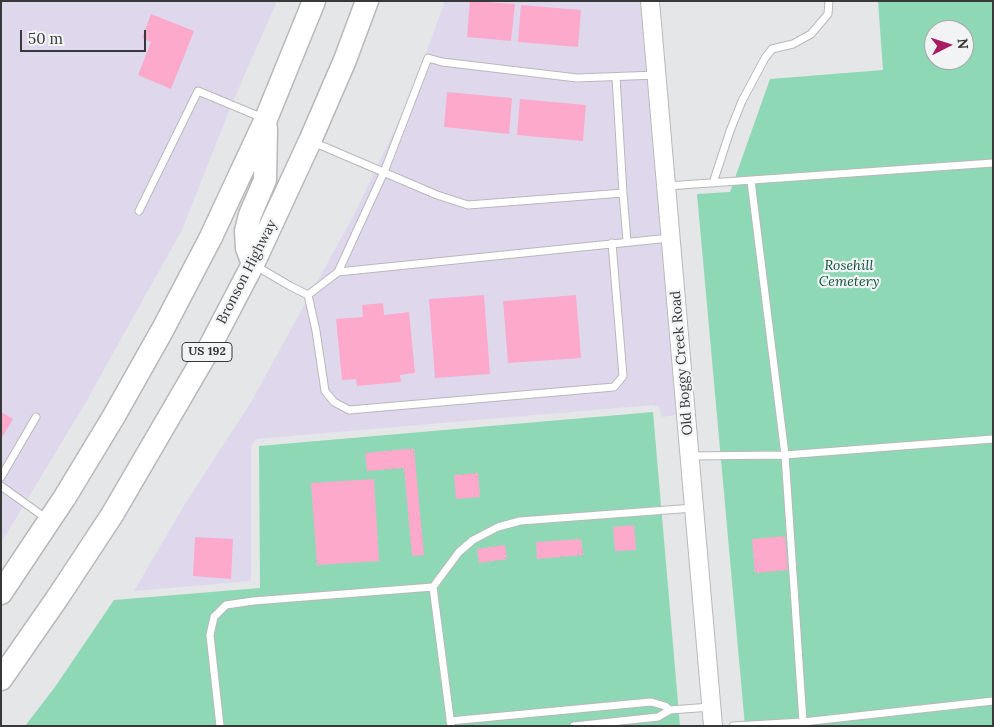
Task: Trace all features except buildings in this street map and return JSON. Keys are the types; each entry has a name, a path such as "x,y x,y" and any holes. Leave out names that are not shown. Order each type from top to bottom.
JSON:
{"highway":[{"path":"1,593 49,521 114,416 163,329 211,237 266,119 314,1"},
{"name":"Bronson Highway","path":"1,679 58,597 112,514 202,360 253,264 310,141 345,60 367,1"},
{"path":"253,264 247,248 246,231 250,215 265,180 266,119"}],"street":[{"name":"Old Boggy Creek Road","path":"650,1 713,726"}],"lane":[{"path":"713,184 742,101 766,58 772,49 793,44 811,34 828,14 830,1"},
{"path":"308,295 338,272 384,172 428,58 442,62 577,78 657,75"},
{"path":"616,77 627,242"},
{"path":"139,211 198,91 266,119"},
{"path":"310,141 437,195 468,205 623,193"},
{"path":"667,186 993,163"},
{"path":"751,181 784,455 803,722"},
{"path":"338,272 671,238"},
{"path":"308,295 316,330 325,391 334,402 349,410 614,387 623,376 612,243"},
{"path":"253,264 308,295"},
{"path":"1,477 36,417"},
{"path":"690,456 784,455 993,439"},
{"path":"1,486 49,521"},
{"path":"670,710 665,706 651,702 450,724 433,587 459,552 473,540 498,527 520,521 694,508"},
{"path":"220,726 210,635 214,617 226,606 253,601 433,587"},
{"path":"733,726 803,722 993,701"},
{"path":"574,726 658,717 670,710 711,707"}],"shaded area":[{"path":"1,1 277,1 231,106 182,230 83,407 1,543"},
{"path":"445,1 640,1 676,415 662,417 659,407 652,405 256,439 251,446 251,581 134,591 185,504 251,402 356,211 411,95"}],"green space":[{"name":"Rosehill Cemetery","path":"878,1 993,1 993,726 745,726 697,194 730,192 770,79 883,70"},
{"path":"653,412 680,726 25,726 55,687 114,600 260,588 259,446"}]}
